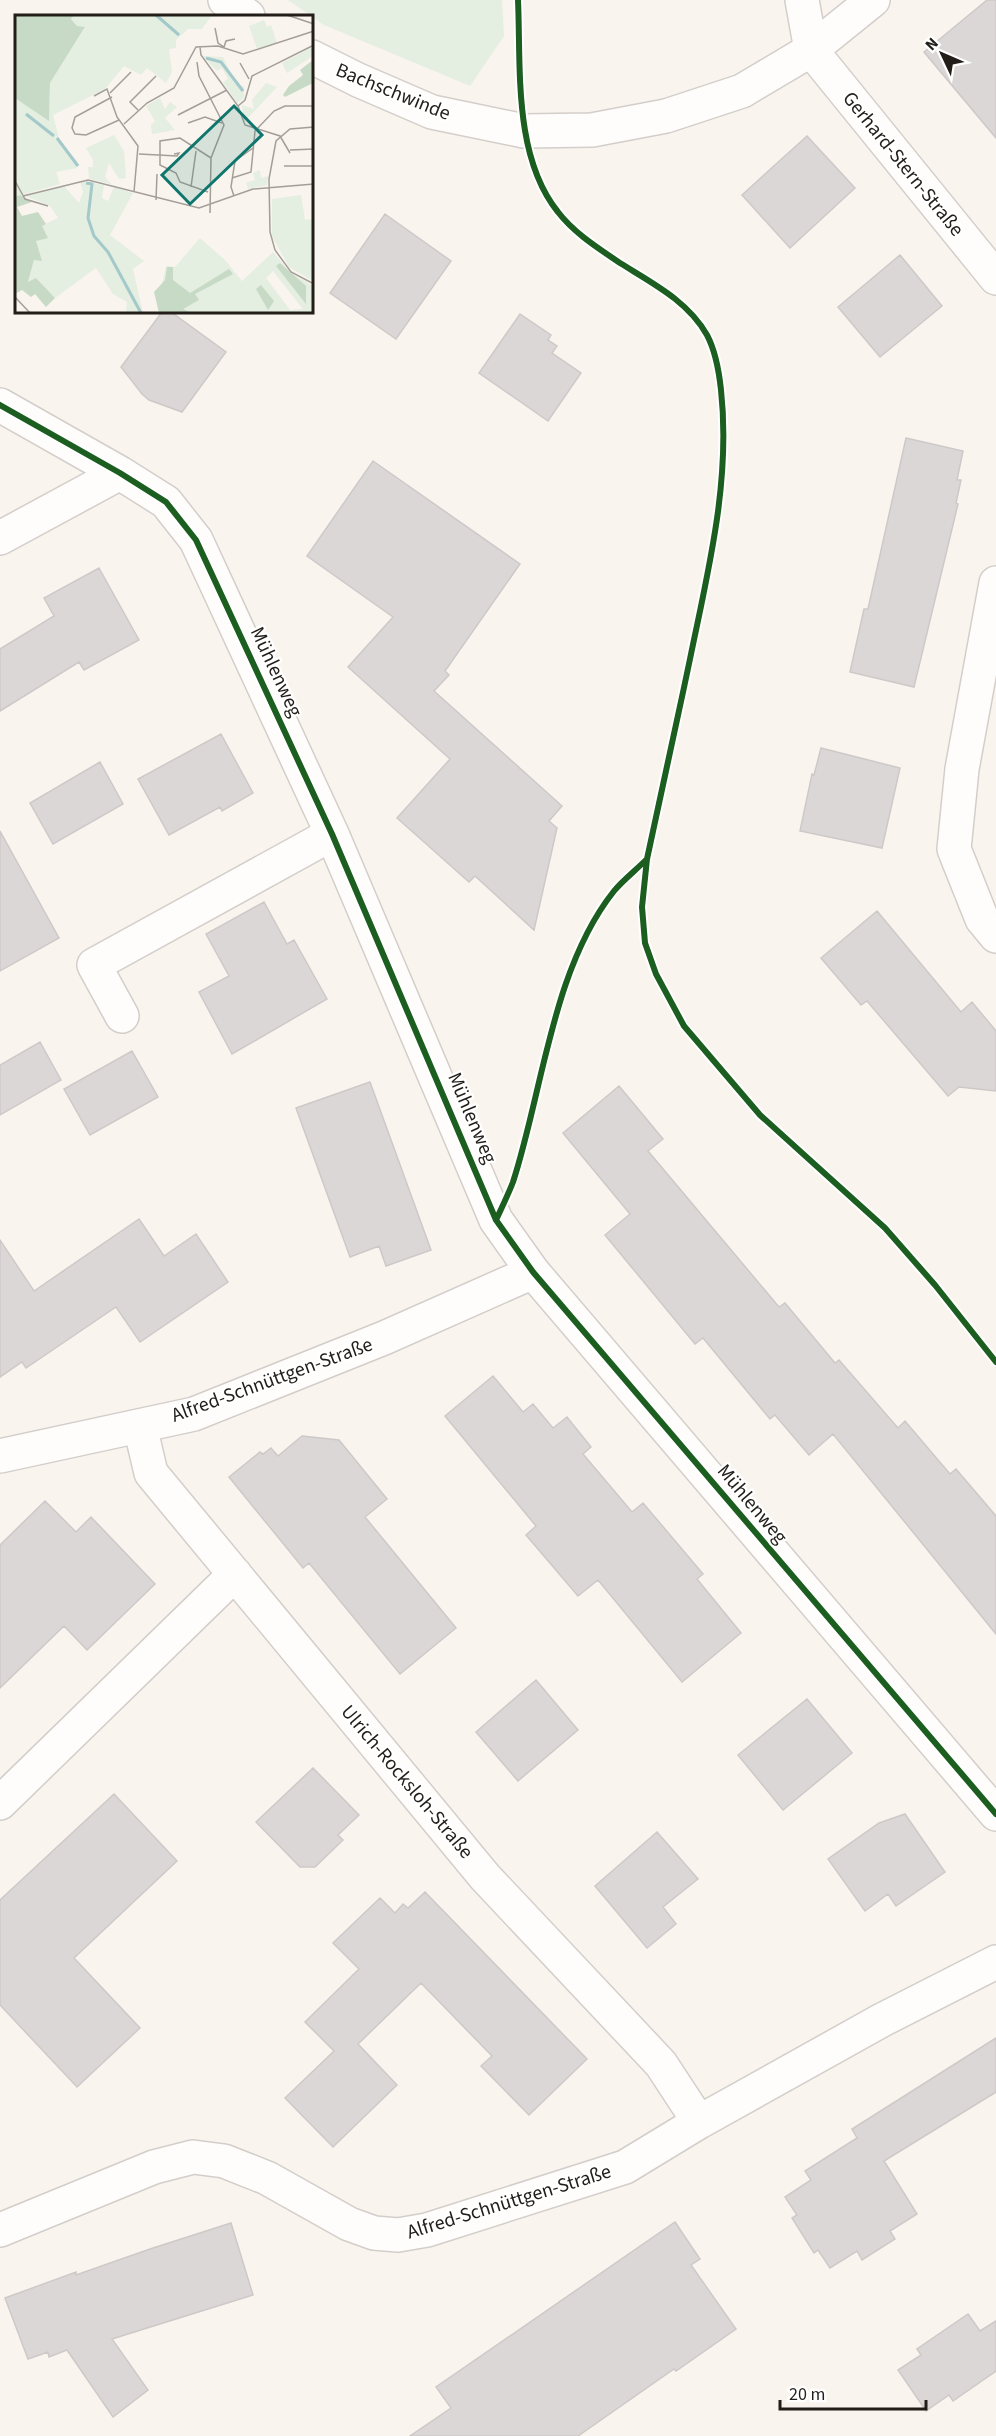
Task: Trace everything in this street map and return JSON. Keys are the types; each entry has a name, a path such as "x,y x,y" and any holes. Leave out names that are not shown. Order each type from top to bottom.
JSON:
{"street":[{"path":"225,0 247,15"},
{"path":"802,0 811,50"},
{"name":"Bachschwinde","path":"314,58 432,112 524,131 592,130 666,116 742,91 811,50 873,0"},
{"name":"Gerhard-Stern-Straße","path":"811,50 996,278"},
{"name":"Mühlenweg","path":"0,405 120,473 166,502 196,540 332,834 496,1220 533,1272 996,1814"},
{"path":"0,538 120,473"},
{"path":"996,583 962,769 954,849 982,919 996,936"},
{"path":"122,1016 94,965 332,834"},
{"name":"Alfred-Schnüttgen-Straße","path":"0,1456 204,1410 384,1338 533,1272"},
{"name":"Ulrich-Rocksloh-Straße","path":"140,1426 152,1473 485,1877 661,2064 699,2122"},
{"path":"0,1803 235,1574"},
{"name":"Alfred-Schnüttgen-Straße","path":"0,2230 154,2167 193,2157 224,2162 267,2178 349,2224 374,2233 398,2235 427,2229 625,2167 699,2122 882,2020 996,1962"}],"shaded area":[{"path":"288,0 502,0 504,36 470,86 324,25 314,18 314,15 310,15"}],"building":[{"path":"987,0 996,0 996,138 924,52"},
{"path":"807,136 855,188 790,248 742,195"},
{"path":"385,214 451,261 396,339 330,293"},
{"path":"900,255 942,306 880,357 838,307"},
{"path":"161,314 174,314 226,352 182,412 149,400 121,367"},
{"path":"520,314 551,335 548,340 557,346 552,353 581,373 548,421 479,373"},
{"path":"906,438 963,451 957,480 961,480 956,503 958,504 914,687 850,672 864,609 868,609"},
{"path":"373,461 520,564 445,671 449,675 434,691 562,806 549,821 557,828 534,930 475,876 469,882 397,818 450,759 348,667 393,617 307,556"},
{"path":"99,568 139,640 84,670 79,662 0,711 0,649 54,616 44,598"},
{"path":"221,734 253,793 222,811 220,807 169,835 138,779"},
{"path":"821,748 900,768 882,848 800,831 812,774 814,775"},
{"path":"100,762 123,804 53,844 30,803"},
{"path":"0,831 59,938 0,971"},
{"path":"264,902 287,944 294,940 327,999 232,1054 199,992 229,976 206,934"},
{"path":"877,911 961,1012 972,1002 996,1031 996,1091 959,1087 948,1096 867,1001 861,1005 821,958"},
{"path":"40,1042 61,1080 0,1115 0,1065"},
{"path":"132,1051 158,1097 90,1135 64,1089"},
{"path":"370,1082 431,1250 386,1266 379,1246 350,1257 296,1108"},
{"path":"619,1086 663,1139 648,1151 779,1307 785,1303 835,1363 839,1360 898,1428 905,1421 950,1474 956,1469 996,1516 996,1634 833,1434 809,1455 775,1415 770,1419 703,1338 695,1344 605,1235 630,1214 563,1133"},
{"path":"139,1219 164,1256 196,1234 228,1282 140,1342 116,1307 26,1368 22,1362 0,1377 0,1240 34,1291"},
{"path":"493,1376 523,1412 533,1404 553,1428 567,1417 591,1447 583,1454 632,1512 643,1503 703,1574 697,1579 741,1633 682,1682 598,1580 578,1596 526,1535 536,1526 445,1416"},
{"path":"302,1436 339,1440 387,1499 365,1517 456,1628 400,1674 309,1563 303,1568 229,1477 260,1452 263,1454 271,1448 278,1456"},
{"path":"45,1501 76,1532 91,1517 155,1584 87,1650 64,1626 0,1688 0,1545"},
{"path":"536,1680 578,1730 518,1781 476,1732"},
{"path":"807,1699 852,1753 783,1810 738,1755"},
{"path":"313,1768 359,1815 338,1835 343,1840 315,1867 300,1867 256,1822"},
{"path":"114,1794 177,1861 74,1958 140,2028 77,2087 0,2005 0,1900"},
{"path":"905,1814 945,1872 896,1906 888,1894 865,1911 828,1859 879,1823"},
{"path":"657,1832 698,1879 663,1907 676,1924 647,1948 595,1886"},
{"path":"425,1892 587,2059 529,2115 481,2066 492,2056 421,1983 358,2044 397,2085 333,2147 285,2098 334,2051 305,2022 359,1969 333,1943 380,1898 395,1913 403,1904 408,1908"},
{"path":"996,2038 996,2092 884,2161 917,2214 890,2231 895,2239 862,2260 857,2251 830,2268 818,2250 814,2253 792,2218 797,2215 785,2197 811,2180 805,2171 857,2138 852,2129"},
{"path":"675,2222 700,2259 691,2265 736,2329 578,2436 410,2436 451,2408 436,2387"},
{"path":"231,2223 253,2295 112,2339 148,2390 113,2417 67,2350 49,2357 48,2352 28,2359 5,2298 76,2272 76,2275"},
{"path":"968,2314 980,2331 996,2321 996,2371 953,2401 949,2395 926,2411 898,2370 921,2355 917,2349"}],"cycle path":[{"path":"518,0 522,110 533,165 543,190 564,220 579,233 657,286 690,312 710,341 717,362 720,383 723,458 716,526 704,593 647,859 642,907 645,943 656,974 684,1026 760,1115 885,1228 935,1285 996,1362"},
{"path":"0,405 120,473 166,502 196,540 332,834 496,1220 533,1272 996,1814"},
{"path":"496,1220 513,1182 552,1031 576,956 593,922 614,891 647,859"}]}
